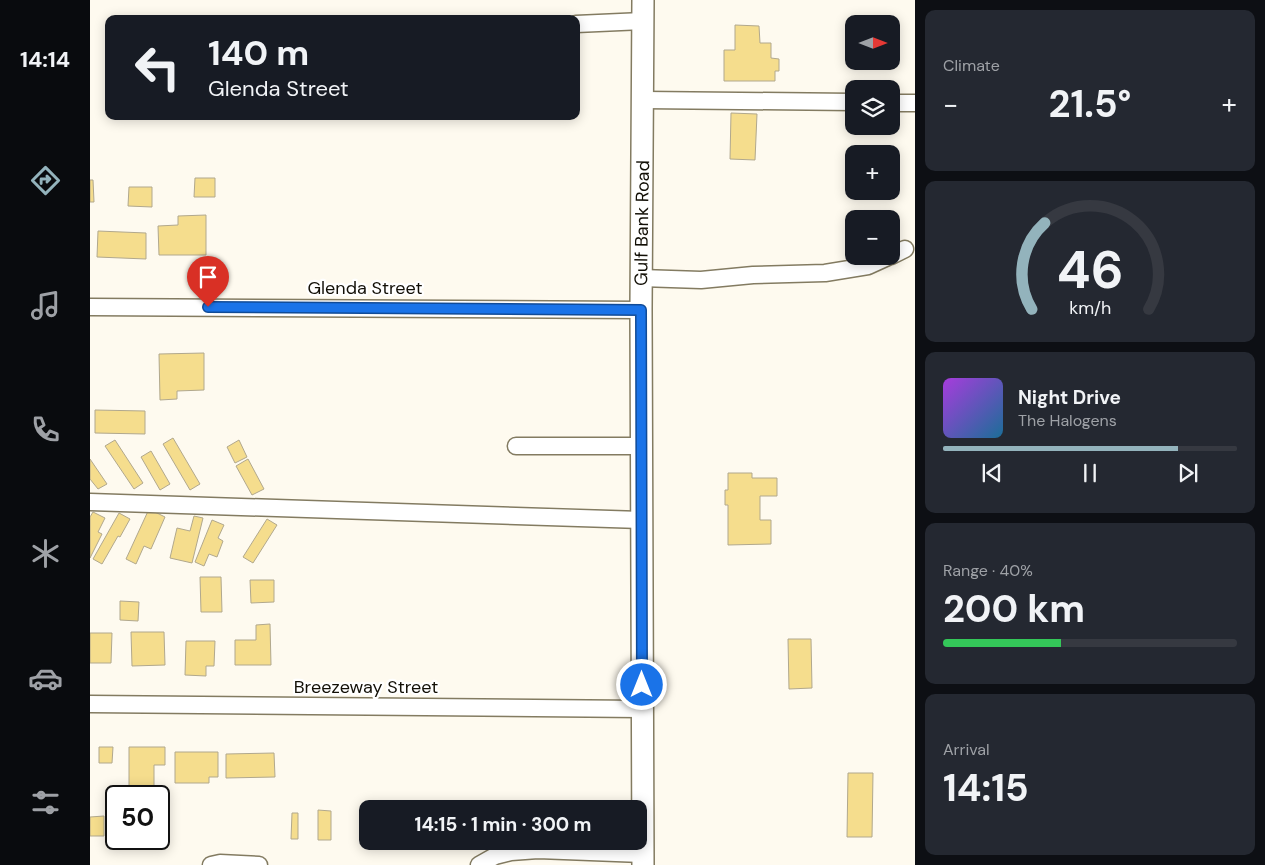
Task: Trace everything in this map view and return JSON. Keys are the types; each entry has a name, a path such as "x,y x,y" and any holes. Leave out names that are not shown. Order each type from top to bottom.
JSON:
{"main road":[{"name":"Gulf Bank Road","path":"642,859 641,278 644,100 643,0"}],"street":[{"path":"580,24 643,21"},
{"path":"644,100 845,102"},
{"path":"900,103 915,103"},
{"path":"641,278 701,280 752,275 825,273 870,265"},
{"name":"Glenda Street","path":"90,306 641,310"},
{"path":"516,446 641,446"},
{"path":"90,502 641,520"},
{"name":"Breezeway Street","path":"90,704 641,709"},
{"path":"479,865 495,856 510,852 538,850 642,859"},
{"path":"211,865 220,863 259,865"}],"building":[{"path":"735,25 759,26 760,43 771,43 771,58 779,59 779,71 775,71 775,81 724,81 724,50 735,50"},
{"path":"731,113 757,114 755,160 730,159"},
{"path":"195,178 215,178 215,197 194,197"},
{"path":"90,180 93,180 94,202 90,202"},
{"path":"129,187 152,187 152,207 128,206"},
{"path":"206,215 206,255 159,255 158,226 178,225 178,216"},
{"path":"98,231 146,233 146,259 97,257"},
{"path":"204,353 204,390 177,391 177,399 160,400 159,354"},
{"path":"95,410 145,411 145,434 95,433"},
{"path":"173,438 200,484 190,490 163,444"},
{"path":"115,440 143,483 134,489 105,446"},
{"path":"239,440 247,457 235,463 227,447"},
{"path":"151,451 170,484 160,490 141,457"},
{"path":"90,459 107,484 98,489 90,479"},
{"path":"248,459 264,489 252,495 236,466"},
{"path":"728,473 752,473 752,478 777,478 777,496 760,496 760,520 771,520 771,544 728,545 728,505 725,505 725,490 728,490"},
{"path":"149,509 165,517 151,549 144,546 136,564 126,559"},
{"path":"93,512 105,518 98,532 102,534 90,558 90,517"},
{"path":"119,513 130,519 102,564 93,559"},
{"path":"194,516 203,518 192,563 170,558 177,528 190,531"},
{"path":"267,519 277,525 253,563 243,557"},
{"path":"212,520 224,525 218,538 223,541 217,557 209,554 204,566 195,562"},
{"path":"200,577 221,577 222,612 201,612"},
{"path":"250,580 274,580 274,602 251,603"},
{"path":"120,601 139,602 138,621 120,620"},
{"path":"270,624 271,665 235,665 235,640 256,640 256,625"},
{"path":"131,632 164,632 165,665 132,666"},
{"path":"90,633 112,633 111,663 90,663"},
{"path":"788,639 811,639 812,688 789,689"},
{"path":"186,641 215,641 214,666 206,666 206,676 185,675"},
{"path":"99,747 113,747 112,763 99,763"},
{"path":"129,747 165,747 165,765 154,765 154,785 129,785"},
{"path":"175,752 218,752 218,777 209,777 209,783 175,783"},
{"path":"274,753 275,777 226,778 226,754"},
{"path":"848,773 873,773 872,837 847,837"},
{"path":"318,810 331,811 331,840 318,840"},
{"path":"292,813 298,813 298,839 291,839"},
{"path":"104,816 104,836 90,836 90,817"}],"route":[{"path":"208,307 641,310 642,685"}]}
